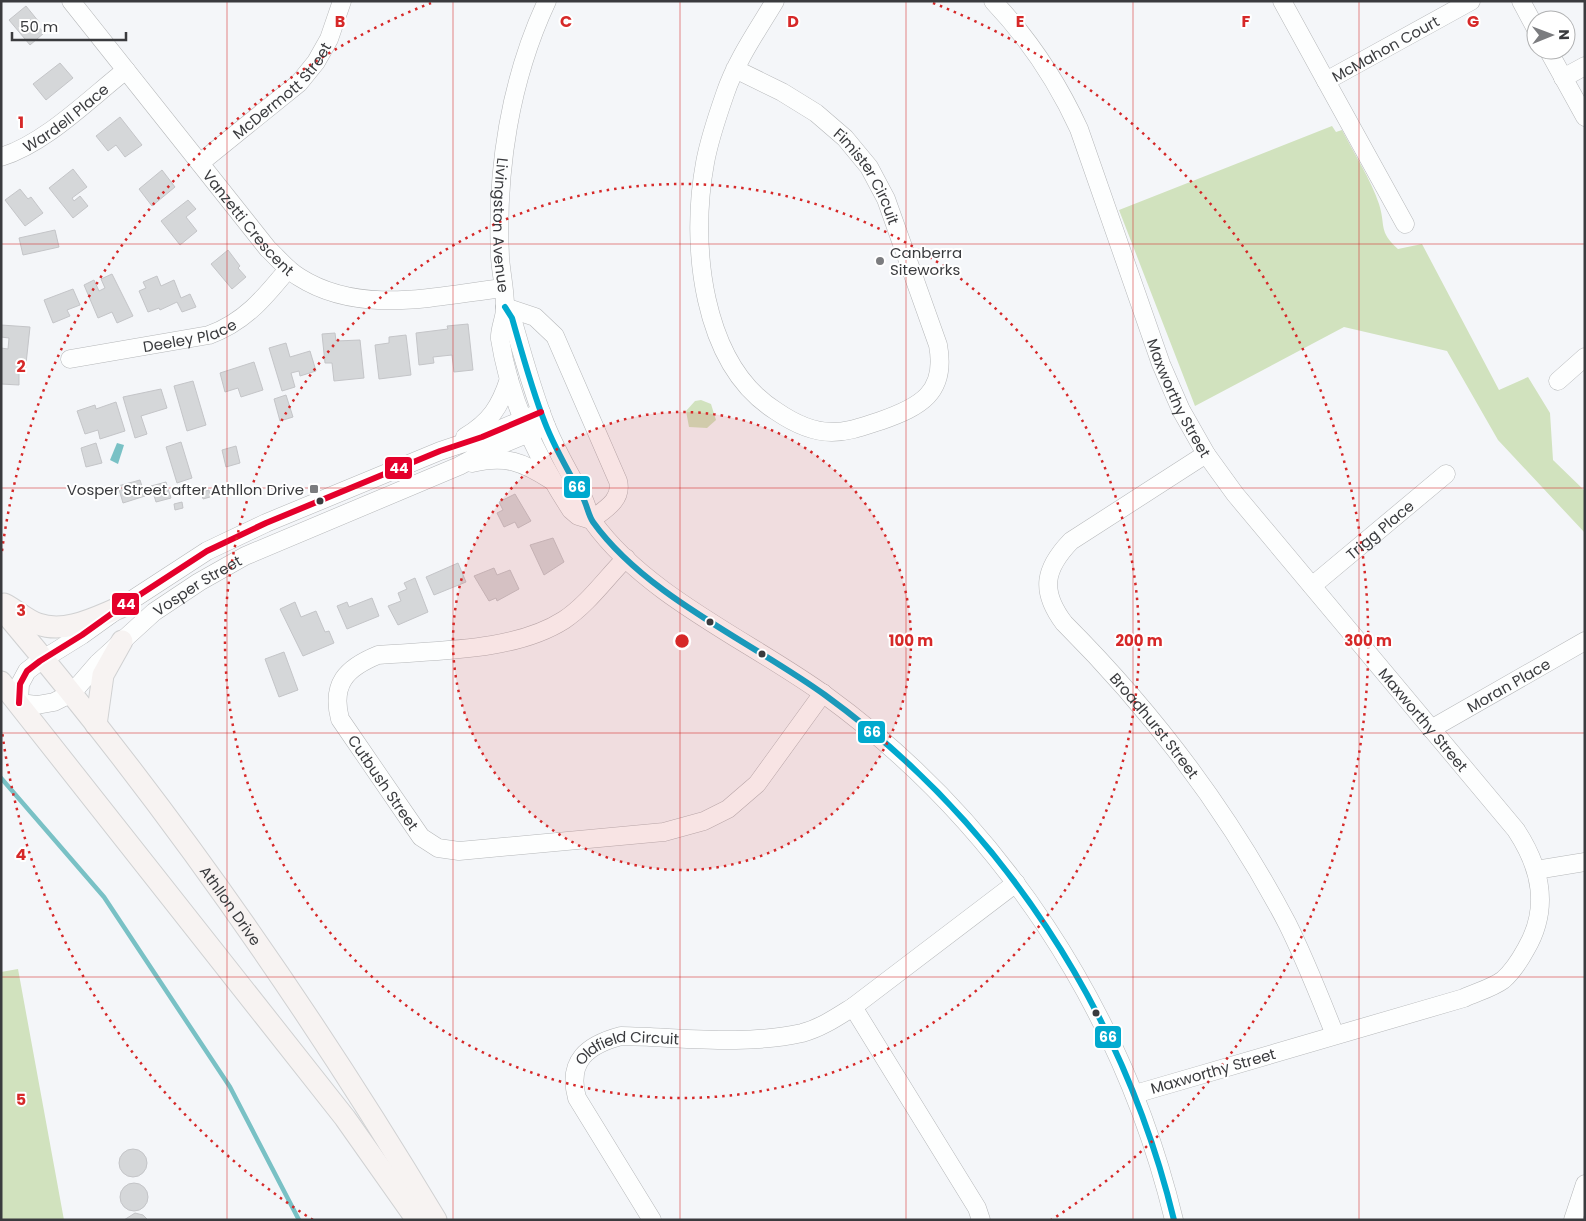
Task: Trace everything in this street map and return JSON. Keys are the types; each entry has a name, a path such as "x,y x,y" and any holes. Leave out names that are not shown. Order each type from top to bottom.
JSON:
{"main road":[{"path":"1,602 38,624 63,627 81,623 121,606"},
{"name":"Athllon Drive","path":"1,608 72,693 239,916 320,1034 436,1220"},
{"path":"96,725 103,675 122,641"},
{"path":"1,682 345,1118 417,1220"}],"street":[{"name":"Vanzetti Crescent","path":"71,1 268,249 288,269 322,290 364,300 393,300 503,288"},
{"name":"McDermott Street","path":"200,162 299,82 316,62 329,39 342,1"},
{"name":"Livingston Avenue","path":"547,1 530,44 512,104 502,165 500,257 506,307 512,318 544,419 586,502 591,520"},
{"name":"Fimister Circuit","path":"735,69 782,92 816,113 838,132 869,167 886,199 938,345 941,362 935,387 922,402 906,412 853,430 832,432 801,425 775,410 752,392 734,370 721,346 705,286 700,237 702,188 710,140 735,69 775,1"},
{"name":"Maxworthy Street","path":"993,1 1013,22 1044,63 1069,106 1079,129 1161,364 1181,410 1206,454 1235,494 1516,830 1528,850 1540,882 1541,908 1538,920 1522,956 1503,980 1464,998 1134,1094"},
{"name":"McMahon Court","path":"1282,1 1405,224"},
{"name":"McMahon Court","path":"1326,81 1471,1"},
{"path":"1553,60 1585,117"},
{"path":"1563,78 1585,66"},
{"name":"Wardell Place","path":"1,157 25,148 46,134 126,70"},
{"name":"Deeley Place","path":"70,359 210,335 222,331 249,313 288,269"},
{"name":"Livingston Avenue","path":"506,307 500,337 509,379 525,427 551,480 571,510 591,520 626,558 681,601 823,693 888,745 927,781 973,830 1016,883 1068,957 1097,1010 1134,1094 1165,1183 1174,1220"},
{"name":"Livingston Avenue","path":"506,307 534,317 555,336 618,481 619,494 613,503 591,520"},
{"path":"1558,381 1585,357"},
{"path":"440,451 476,430 490,417 502,401 509,379"},
{"name":"Vosper Street","path":"525,427 493,448 459,466 245,556 177,596 138,626 98,663 72,693 54,702 37,705 19,703 20,684 27,671 44,658 82,636 121,606 214,547 266,523 440,451 525,427 544,419"},
{"name":"Broadhurst Street","path":"1206,454 1071,541 1057,555 1049,572 1048,590 1052,607 1064,623 1150,717 1225,817 1287,924 1335,1035"},
{"path":"459,466 485,460 511,460 528,466 551,480"},
{"name":"Trigg Place","path":"1312,586 1446,474"},
{"name":"Cutbush Street","path":"626,558 565,619 540,633 497,644 378,655 360,662 342,680 336,695 340,719 421,837 438,848 459,851 664,832 691,826 728,810 748,794 823,693"},
{"name":"Moran Place","path":"1431,729 1585,641"},
{"path":"1536,870 1585,862"},
{"name":"Oldfield Circuit","path":"652,1220 577,1098 573,1083 575,1069 583,1055 604,1040 621,1036 742,1039 802,1032 828,1023 853,1007 1016,883"},
{"path":"853,1007 977,1208 981,1220"},
{"path":"1573,1220 1585,1184"}],"green space":[{"path":"1332,126 1336,132 1342,130 1367,176 1379,204 1385,233 1392,243 1398,249 1422,244 1499,390 1528,377 1550,413 1553,460 1585,491 1585,533 1498,440 1447,351 1344,327 1195,406 1119,210"},
{"path":"701,400 711,404 716,420 707,428 689,427 686,411 695,401"},
{"path":"18,969 64,1220 1,1220 1,972"}],"water":[{"path":"117,443 124,445 118,464 110,460"}],"building":[{"path":"26,6 39,22 36,24 44,33 30,45 9,20"},
{"path":"60,63 73,78 46,100 33,84"},
{"path":"120,117 142,145 125,157 116,145 108,151 96,136"},
{"path":"73,169 87,187 72,198 74,201 80,196 88,206 73,218 49,188"},
{"path":"162,170 175,187 152,206 139,189"},
{"path":"20,189 28,199 31,197 43,213 25,226 5,200"},
{"path":"188,200 196,209 186,217 197,231 180,245 161,221"},
{"path":"55,230 59,247 23,255 19,238"},
{"path":"228,250 240,266 238,268 246,277 232,289 211,264"},
{"path":"112,274 133,316 117,323 112,312 98,318 84,285 94,280 99,291 105,288 101,279"},
{"path":"157,276 161,286 174,280 181,298 190,294 196,307 182,312 177,302 160,310 159,308 148,312 139,291 146,288 143,282"},
{"path":"73,289 80,305 67,310 70,316 53,323 44,300"},
{"path":"468,324 473,370 454,372 452,355 433,357 434,363 419,365 416,333 448,329 447,326"},
{"path":"1,325 30,327 25,373 19,372 19,385 1,384 1,348 8,349 9,338 1,337"},
{"path":"335,333 336,341 360,340 364,378 334,381 332,363 325,363 322,334"},
{"path":"406,335 411,375 379,379 375,345 389,343 389,337"},
{"path":"286,343 290,357 310,351 316,371 300,376 299,371 291,373 295,387 282,391 269,348"},
{"path":"254,362 263,390 241,397 238,388 225,392 220,373"},
{"path":"193,381 206,425 187,431 174,386"},
{"path":"161,389 167,408 141,416 147,434 135,438 123,397"},
{"path":"286,395 293,417 280,421 274,399"},
{"path":"116,402 125,431 100,439 98,430 85,434 77,411 95,405 96,409"},
{"path":"181,442 192,478 177,483 166,447"},
{"path":"96,443 102,463 86,467 81,448"},
{"path":"236,446 240,463 226,467 222,450"},
{"path":"140,480 145,496 123,503 118,486"},
{"path":"166,482 171,498 156,502 151,486"},
{"path":"209,490 210,497 203,499 201,492"},
{"path":"515,494 531,521 518,528 515,522 504,527 497,513 503,510 499,502"},
{"path":"182,502 183,508 175,510 174,504"},
{"path":"553,538 564,562 544,575 530,545"},
{"path":"458,563 466,582 434,595 426,577"},
{"path":"494,568 497,575 510,570 519,589 497,601 496,598 489,601 474,576"},
{"path":"415,578 428,612 398,625 388,606 401,601 398,593 407,589 404,583"},
{"path":"372,598 379,616 347,629 337,606 347,602 349,607"},
{"path":"295,602 301,617 316,611 325,632 329,631 334,643 303,656 280,609"},
{"path":"284,652 298,690 279,697 265,659"},
{"path":"133,1149 143,1153 147,1163 143,1173 133,1177 123,1173 119,1163 123,1153"},
{"path":"134,1183 144,1187 148,1197 144,1207 134,1211 124,1207 120,1197 124,1187"},
{"path":"135,1213 143,1215 148,1220 124,1220"}],"waterway":[{"path":"1,778 104,897 230,1087 299,1220"}],"transit line":[{"name":"66","path":"505,307 512,318 527,371 553,442 584,499 591,519 615,549 641,573 670,595 796,675 825,695 888,745 946,801 999,862 1046,926 1087,995 1123,1067 1152,1142 1174,1220"},
{"name":"44","path":"19,703 20,684 27,671 207,551 266,523 440,451 482,437 541,412"}],"place":[{"name":"Canberra Siteworks","path":"880,261"},
{"name":"Vosper Street after Athllon Drive","path":"314,489"}]}
